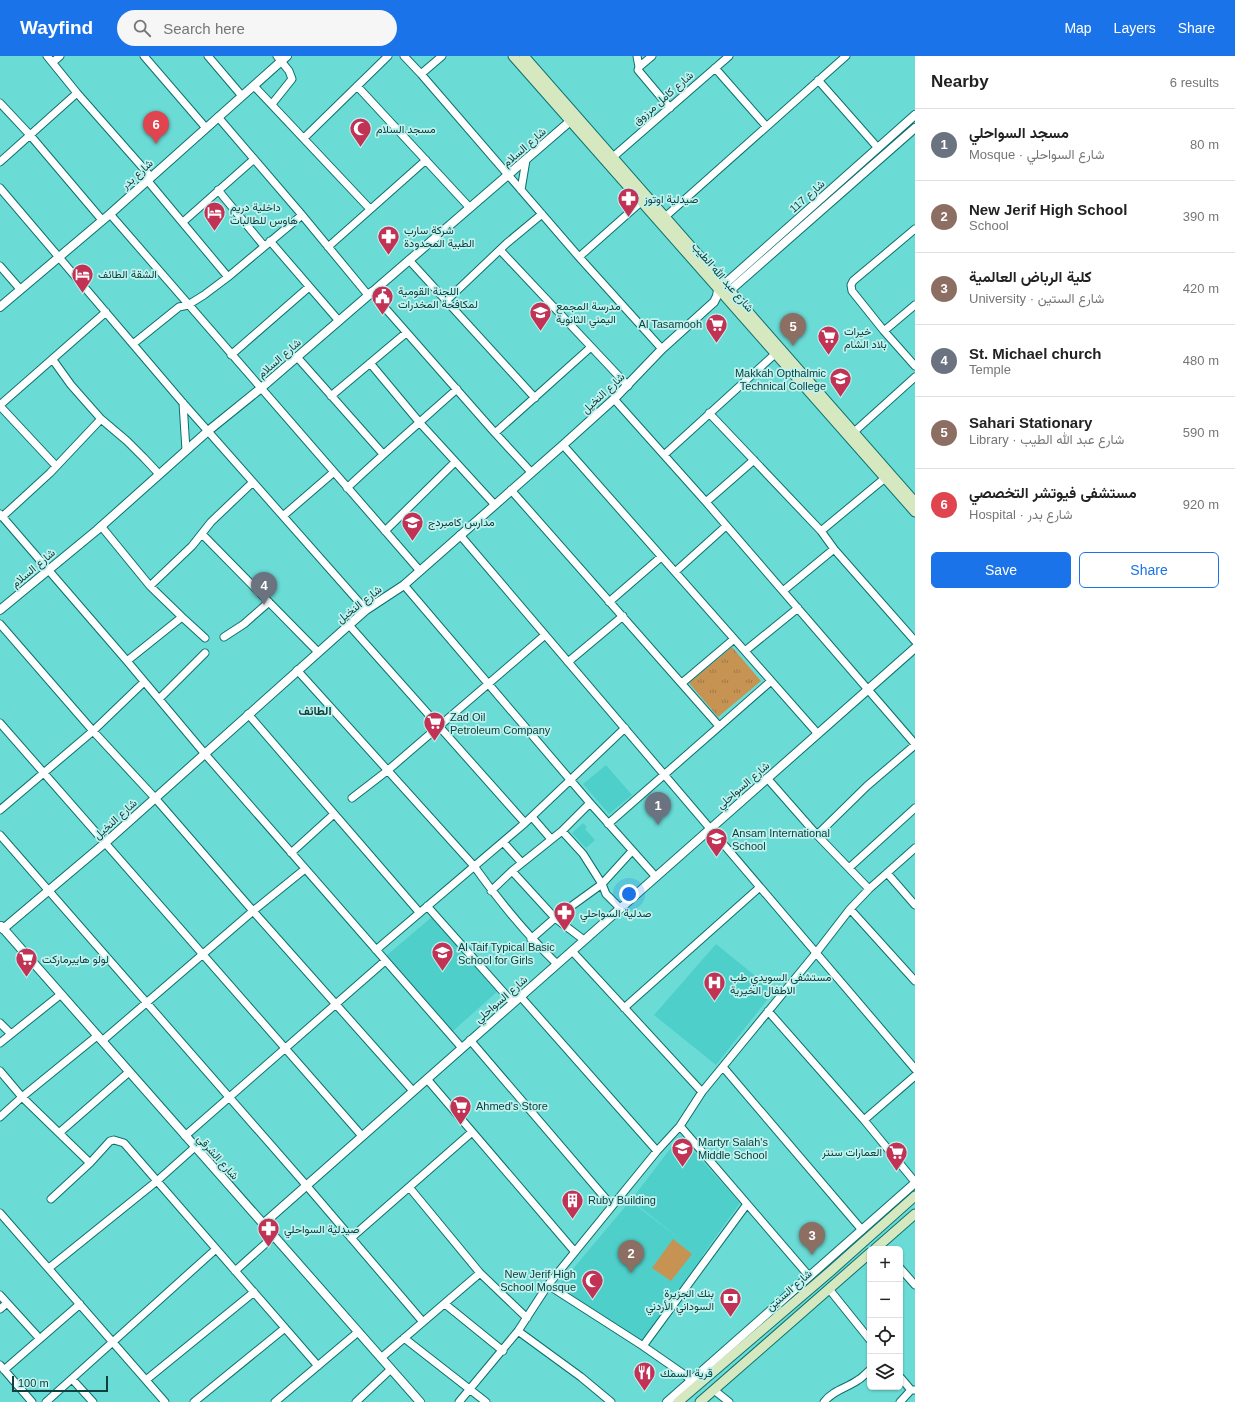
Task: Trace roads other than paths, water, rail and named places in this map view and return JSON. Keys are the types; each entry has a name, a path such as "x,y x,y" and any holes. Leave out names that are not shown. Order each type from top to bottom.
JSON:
{"main road":[{"name":"شارع عبد الله الطيب","path":"513,56 612,157 665,217 722,291 775,354 807,384 884,478 915,512"},
{"name":"شارع عبد الله الطيب","path":"524,56 641,202 807,384 854,432 915,502"},
{"name":"شارع الستين","path":"678,1402 832,1270 915,1196"},
{"path":"881,1246 915,1214"},
{"path":"700,1402 867,1256"}],"street":[{"path":"47,56 228,277"},
{"path":"53,62 60,56"},
{"path":"144,56 206,128"},
{"path":"208,56 242,96"},
{"path":"304,138 388,56"},
{"path":"404,56 579,257 662,349"},
{"path":"421,74 442,56"},
{"path":"637,56 639,67 638,70 642,77 670,108"},
{"path":"639,67 652,56"},
{"name":"شارع كامل مرزوق","path":"612,157 729,56"},
{"path":"665,217 846,56"},
{"path":"272,104 292,79 292,75 282,58"},
{"name":"شارع بدر","path":"0,307 110,214 254,86 282,58"},
{"path":"715,68 766,126"},
{"path":"818,80 878,148"},
{"path":"254,86 370,210"},
{"path":"357,86 470,208"},
{"path":"0,162 77,93"},
{"path":"0,103 30,135 102,220"},
{"name":"شارع 117","path":"722,291 915,115"},
{"path":"218,117 369,294 531,472"},
{"name":"شارع السلام","path":"0,610 101,526 208,431 260,389 574,119"},
{"name":"شارع 117","path":"722,291 915,128"},
{"path":"183,222 254,159"},
{"path":"328,247 426,160"},
{"path":"521,190 526,160"},
{"path":"0,188 183,403 366,610"},
{"path":"218,190 339,321"},
{"path":"579,257 641,202"},
{"path":"110,214 260,389 420,571"},
{"path":"446,301 500,250 542,214"},
{"path":"133,344 179,307 188,305 228,277 302,215"},
{"path":"915,229 853,281 851,285 852,291 884,331 915,366"},
{"path":"500,250 628,386"},
{"path":"409,260 535,398"},
{"path":"0,266 20,289"},
{"path":"231,355 309,287"},
{"name":"شارع النخيل","path":"2,927 105,843 366,610 404,585 563,445 628,386 662,349 714,302 722,291"},
{"path":"884,331 915,305"},
{"path":"56,466 0,405 106,312"},
{"path":"332,396 406,333"},
{"path":"495,433 591,347"},
{"path":"664,455 775,354"},
{"path":"297,357 383,454"},
{"path":"53,360 71,385 101,419 127,441 159,474"},
{"path":"370,363 420,423 495,505"},
{"path":"854,432 915,377"},
{"path":"347,488 457,389"},
{"path":"614,399 706,502 915,744 867,786 817,835"},
{"path":"183,403 186,450"},
{"path":"709,413 821,532 834,549 915,641"},
{"path":"101,419 50,473 1,515 128,661 144,682 291,854 462,1048"},
{"path":"563,445 818,734"},
{"path":"706,502 754,460"},
{"path":"385,531 455,462"},
{"path":"283,516 334,472"},
{"path":"821,532 884,478"},
{"path":"150,586 202,534 211,522 253,482"},
{"path":"511,490 719,726"},
{"path":"101,526 150,586 205,638"},
{"path":"675,572 726,526"},
{"path":"202,534 318,652"},
{"path":"460,535 915,1069"},
{"path":"783,591 834,549"},
{"path":"609,602 662,557"},
{"path":"404,585 590,804 656,877"},
{"path":"224,637 244,624 269,602"},
{"path":"745,651 798,608"},
{"path":"568,662 623,616"},
{"path":"128,661 182,617"},
{"path":"0,624 93,731 155,798 413,1091"},
{"path":"349,625 525,823"},
{"path":"352,798 387,771 545,634"},
{"path":"682,683 734,639"},
{"name":"شارع السواحلي","path":"263,1224 915,648"},
{"path":"159,699 205,653"},
{"path":"297,670 474,866 491,891 532,939 557,964"},
{"path":"608,824 771,680"},
{"path":"0,810 93,731 144,682"},
{"path":"248,714 419,912"},
{"path":"0,723 362,1136"},
{"path":"376,950 532,817 625,728"},
{"path":"767,778 817,835 869,889"},
{"path":"491,891 512,871 562,831 590,804"},
{"path":"849,868 915,808"},
{"path":"291,854 334,814"},
{"path":"532,817 551,839"},
{"path":"562,831 583,854 602,884 606,894 620,908"},
{"path":"0,835 306,1185 423,1322"},
{"path":"503,842 522,863"},
{"path":"459,1402 518,1332 548,1285 657,1151 680,1126 702,1092 816,953 850,909 869,889 915,850"},
{"path":"532,939 555,918 602,884 632,851"},
{"path":"0,1117 22,1097 146,1003 253,911 305,869"},
{"path":"512,871 555,918 584,940"},
{"path":"887,873 915,905"},
{"path":"624,1008 760,887"},
{"path":"427,906 513,1003"},
{"path":"850,909 915,981"},
{"name":"شارع الشرقي","path":"2,927 184,1136 420,1402"},
{"path":"572,950 702,1092"},
{"path":"184,1136 385,962"},
{"path":"0,1044 60,995"},
{"path":"520,996 657,1151"},
{"path":"667,1402 915,1182 864,1120 768,1011"},
{"path":"0,1023 11,1034"},
{"path":"470,1040 612,1206"},
{"path":"723,1067 862,1230"},
{"path":"0,1071 22,1097 90,1163"},
{"path":"59,1133 129,1072"},
{"path":"864,1120 915,1076"},
{"path":"427,1078 575,1252"},
{"path":"680,1126 809,1276"},
{"path":"351,1238 472,1132"},
{"path":"51,1199 90,1163 110,1141 114,1140 124,1143 318,1366"},
{"path":"49,1268 157,1181 195,1147"},
{"path":"409,1187 480,1273 527,1318"},
{"path":"643,1346 747,1204"},
{"path":"0,1213 166,1402"},
{"path":"235,1271 274,1236"},
{"path":"46,1402 216,1249"},
{"path":"903,1271 915,1285"},
{"path":"381,1358 480,1273"},
{"path":"548,1285 643,1346 692,1380"},
{"path":"830,1289 867,1336"},
{"path":"146,1380 254,1292"},
{"path":"0,1295 40,1339"},
{"path":"0,1309 6,1303"},
{"path":"32,1402 2,1367 40,1339 80,1304"},
{"path":"444,1304 503,1350"},
{"path":"194,1402 285,1328"},
{"path":"276,1402 358,1332"},
{"path":"518,1332 581,1377 611,1402"},
{"path":"404,1338 486,1402"},
{"path":"356,1402 390,1369"},
{"path":"827,1400 840,1389 858,1381 867,1373"},
{"path":"72,1379 93,1402"},
{"path":"900,1402 913,1390 903,1380"},
{"path":"714,1390 730,1402"}],"place":[{"name":"مستشفى فيوتشر التخصصي","path":"156,144"},
{"name":"مسجد السلام","path":"361,148"},
{"name":"صيدلية اوتوز","path":"628,218"},
{"name":"داخلية دريم هاوس للطالبات","path":"214,232"},
{"name":"شركة سارب الطبية المحدودة","path":"389,256"},
{"name":"الشقة الطائف","path":"83,294"},
{"name":"اللجنة القومية لمكافحة المخدرات","path":"383,316"},
{"name":"مدرسة المجمع اليمني الثانوية","path":"541,332"},
{"name":"Al Tasamooh","path":"717,344"},
{"name":"Sahari Stationary","path":"793,346"},
{"name":"خيرات بلاد الشام","path":"829,356"},
{"name":"Makkah Opthalmic Technical College","path":"841,398"},
{"name":"مدارس كامبردج","path":"412,542"},
{"name":"St. Michael church","path":"264,605"},
{"name":"Zad Oil Petroleum Company","path":"434,742"},
{"name":"مسجد السواحلي","path":"658,825"},
{"name":"Ansam International School","path":"716,858"},
{"name":"صدلية السواحلي","path":"564,932"},
{"name":"Al Taif Typical Basic School for Girls","path":"442,972"},
{"name":"لولو هايبرماركت","path":"26,978"},
{"name":"مستشفى السويدي طب الاطفال الخيرية","path":"714,1002"},
{"name":"Ahmed's Store","path":"460,1126"},
{"name":"Martyr Salah's Middle School","path":"682,1168"},
{"name":"العمارات سنتر","path":"897,1172"},
{"name":"Ruby Building","path":"573,1220"},
{"name":"صيدلية السواحلي","path":"268,1248"},
{"name":"كلية الرباض العالمية","path":"812,1255"},
{"name":"New Jerif High School","path":"631,1273"},
{"name":"New Jerif High School Mosque","path":"592,1300"},
{"name":"بنك الجزيرة السوداني الأردني","path":"730,1318"},
{"name":"قرية السمك","path":"645,1392"}],"district":[{"name":"الطائف","path":"315,711"}]}
